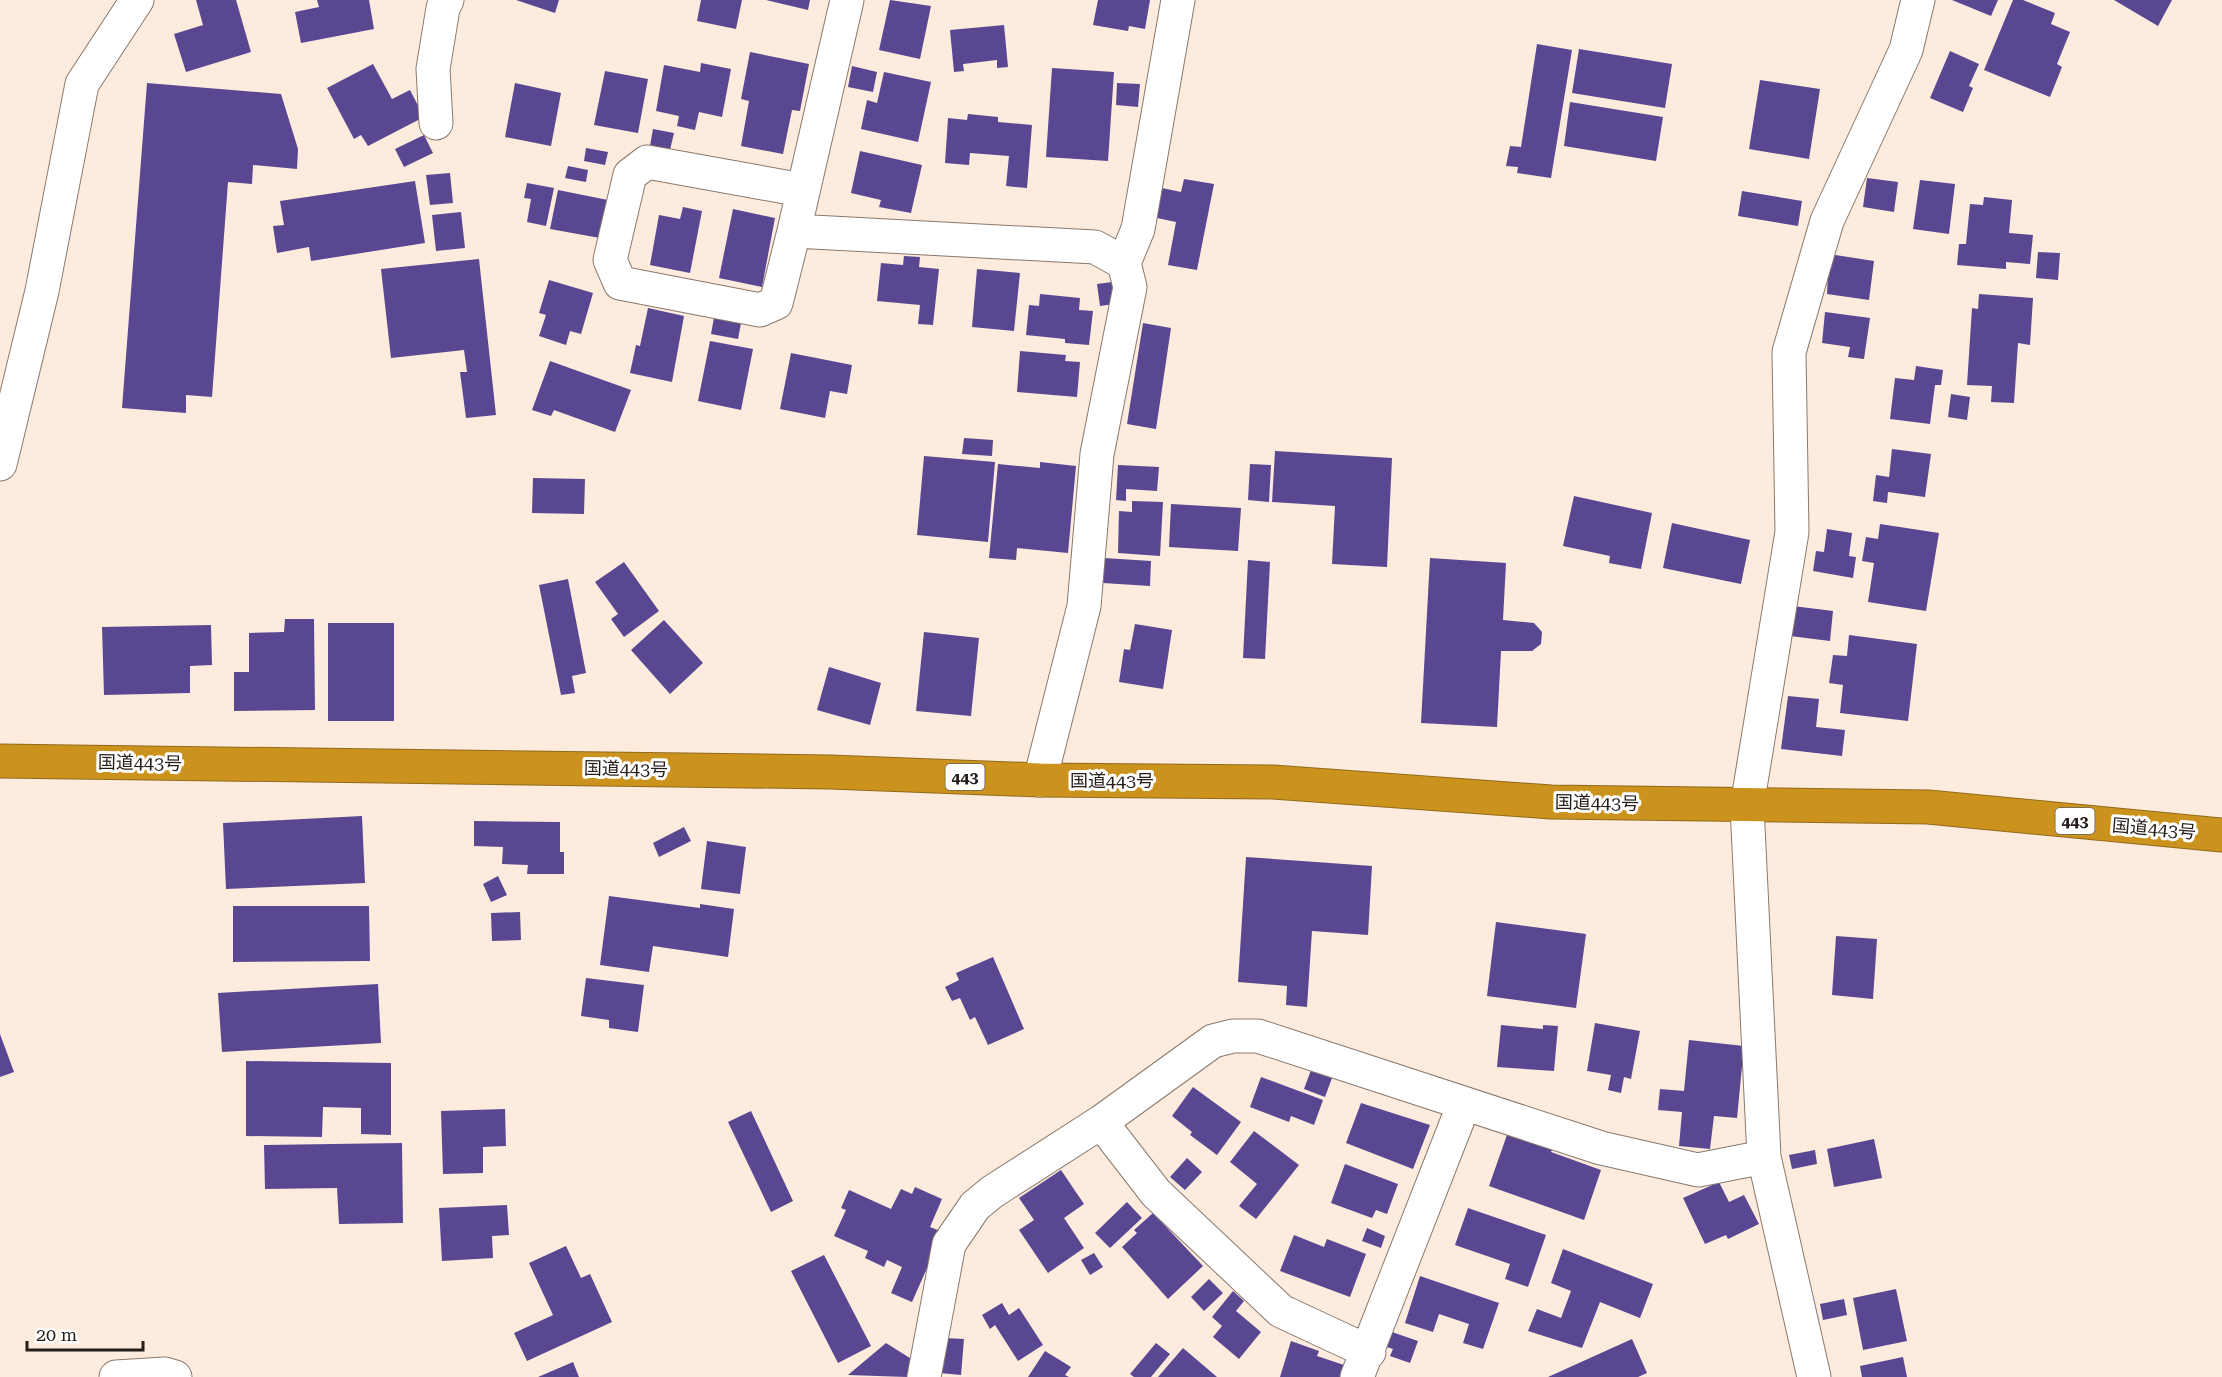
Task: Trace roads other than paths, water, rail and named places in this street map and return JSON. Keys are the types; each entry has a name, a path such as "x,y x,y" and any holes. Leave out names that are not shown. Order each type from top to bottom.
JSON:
{"highway":[{"name":"国道443号","path":"0,761 830,772 1040,780 1273,782 1551,802 1928,807 2222,835"}],"street":[{"path":"0,464 42,291 82,84 137,0"},
{"path":"436,123 433,69 443,8 447,0"},
{"path":"802,190 647,162 630,175 610,260 620,282 760,310 776,303 847,0"},
{"path":"1040,780 1084,606 1097,454 1130,287 1124,263 1138,229 1178,0"},
{"path":"1814,1377 1764,1157 1747,806 1792,532 1789,352 1827,221 1905,50 1918,0"},
{"path":"794,231 1095,247 1124,263"},
{"path":"924,1377 949,1244 975,1206 992,1192 1101,1122 1213,1041 1233,1036 1258,1036 1601,1148 1698,1170 1764,1157"},
{"path":"1101,1122 1156,1193 1281,1311 1363,1364 1464,1104"},
{"path":"116,1377 165,1374 175,1377"}]}
